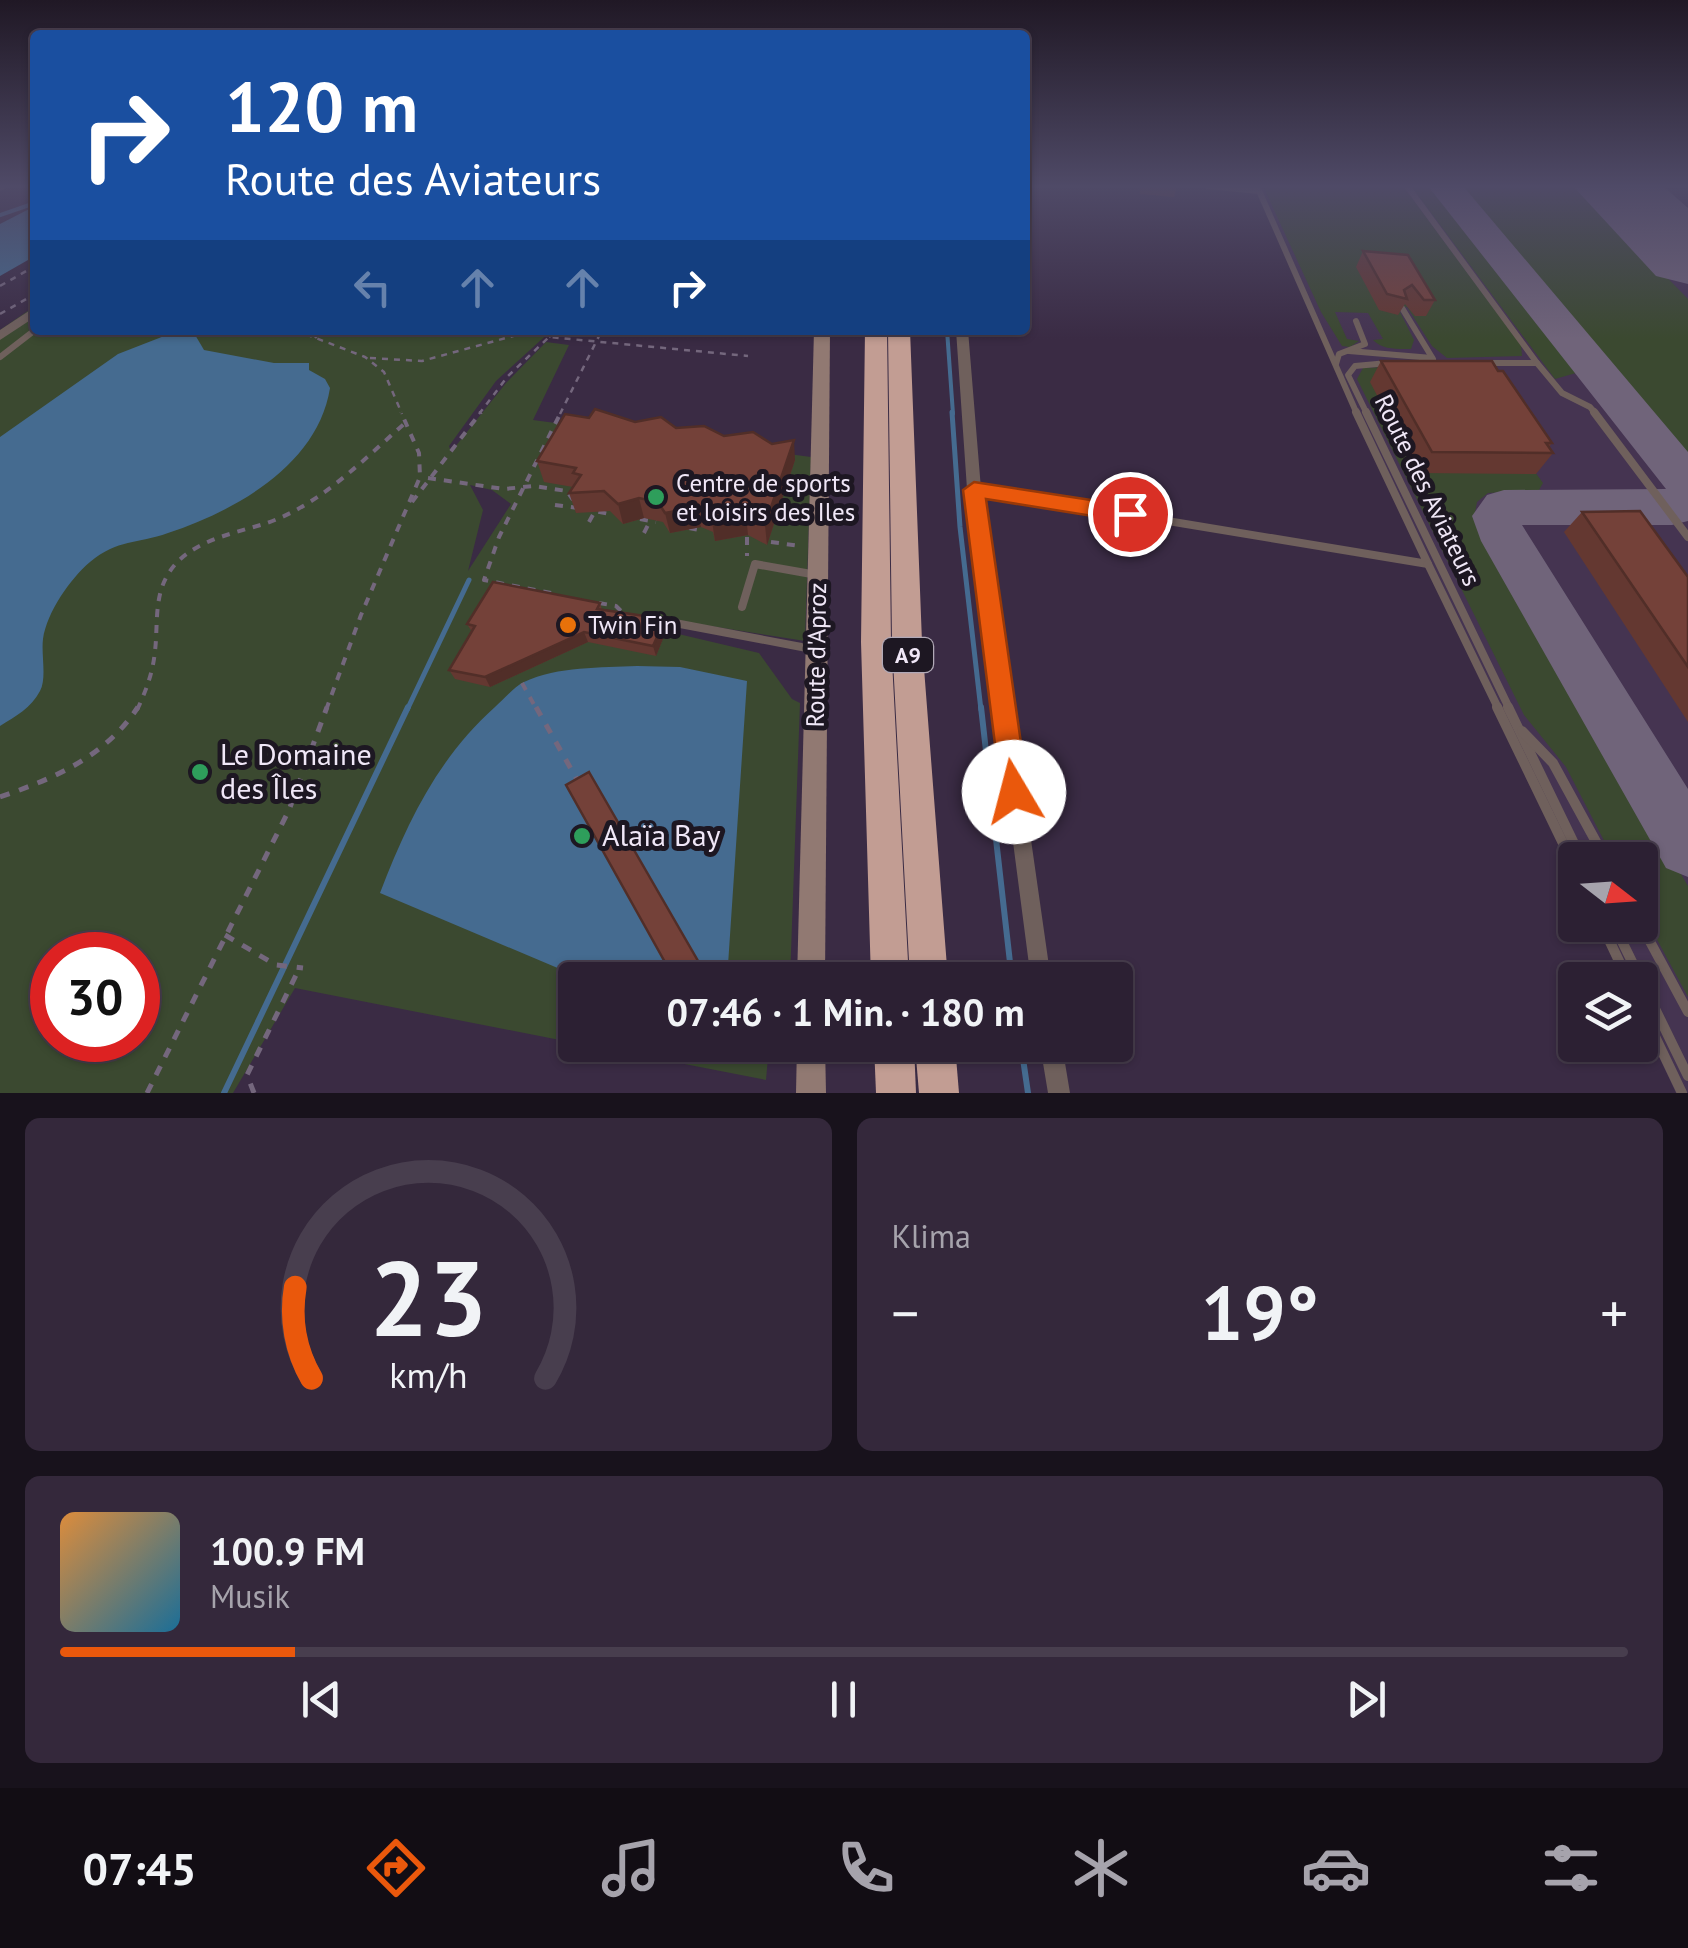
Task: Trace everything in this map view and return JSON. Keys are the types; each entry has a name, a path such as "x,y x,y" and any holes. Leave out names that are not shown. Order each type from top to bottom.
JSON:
{"highway":[{"name":"A9","path":"876,335 876,642 889,962"},
{"name":"A9","path":"900,335 907,642 929,962"},
{"path":"895,1062 896,1093"},
{"path":"936,1062 939,1093"}],"street":[{"path":"0,336 30,315"},
{"name":"Route d'Aproz","path":"812,962 822,335"},
{"path":"962,335 974,490 1040,962"},
{"path":"812,1062 812,1093"},
{"path":"1054,1062 1059,1093"}],"lane":[{"name":"Route des Aviateurs","path":"1280,237 1342,383 1562,842"},
{"path":"1445,237 1538,363 1562,392 1590,408 1688,537"},
{"path":"1402,308 1434,360"},
{"path":"1336,364 1340,354 1366,344 1356,321"},
{"path":"0,358 30,334"},
{"path":"1349,350 1434,360"},
{"name":"Route des Aviateurs","path":"1434,360 1368,363 1356,366 1348,375 1518,728"},
{"path":"1469,363 1538,363"},
{"name":"Route des Aviateurs","path":"974,490 1428,564"},
{"path":"742,607 755,564 818,575"},
{"path":"623,613 816,650"},
{"path":"1518,728 1573,842"},
{"path":"1518,728 1553,764 1596,842"},
{"path":"1622,942 1688,1076"},
{"path":"1650,942 1688,1012"},
{"path":"1658,1043 1682,1093"}],"path":[{"path":"0,286 30,269"},
{"path":"0,314 30,297"},
{"path":"308,335 365,357 422,361 518,335"},
{"path":"407,511 508,376 552,335"},
{"path":"559,595 484,580 499,537 600,335"},
{"path":"549,337 748,356"},
{"path":"146,1093 289,810 362,615 420,477 419,453 384,372 365,357"},
{"path":"0,797 88,762 127,728 149,685 162,586 176,563 206,543 295,511 404,424"},
{"path":"428,478 504,489 526,486 567,491 578,508 555,505"},
{"path":"589,522 595,511 614,515"},
{"path":"640,519 653,522 644,533"},
{"path":"684,527 704,531"},
{"path":"735,536 750,538"},
{"path":"771,542 804,547"},
{"path":"597,602 616,606 623,613"},
{"path":"522,683 584,792"},
{"path":"225,936 276,965 301,968 247,1074 254,1093"}],"shaded area":[{"path":"1278,237 1688,237 1688,1093 1676,1093 1658,1055 1658,962 1614,962 1605,942 1658,942 1658,842 1558,842"}],"green space":[{"path":"1286,237 1441,237 1521,345 1522,356 1447,358 1432,346 1407,307 1398,308 1414,340 1411,349 1386,347 1373,340 1383,339 1368,313 1335,312 1347,339 1359,341 1350,347 1342,346 1321,312"},
{"path":"1449,237 1470,237 1576,373 1555,379"},
{"path":"1501,237 1628,237 1688,299 1688,467"},
{"path":"30,309 30,335 547,335 496,381 449,446 451,452 506,383 546,342 569,345 533,420 811,457 805,641 509,594 759,653 792,699 800,703 791,962 558,962 558,1040 295,988 233,1093 0,1093 0,330","holes":["470,485 492,490 511,504 468,571 483,510"]},
{"path":"1383,367 1530,465 1543,483 1539,490 1488,493 1477,502 1474,518 1688,886 1688,997 1658,941 1658,842 1605,842 1566,767 1524,715 1357,379 1363,368"},
{"path":"674,1062 768,1062 766,1080"}],"water":[{"path":"0,237 30,237 30,259 0,276"},
{"path":"167,335 195,335 204,350 274,363 309,363 309,370 325,379 330,388 309,440 270,481 220,512 194,524 110,549 82,569 60,597 45,629 40,691 28,707 0,726 0,437 118,354"},
{"path":"680,667 747,681 728,962 558,962 558,968 380,893 413,817 456,748 524,682 580,669"}],"building":[{"path":"1363,251 1408,255 1435,300 1424,300 1412,285 1404,290 1407,299 1387,294"},
{"path":"1381,361 1492,361 1552,443 1546,443 1553,453 1432,452"},
{"path":"595,409 635,422 661,417 676,428 704,426 724,436 753,432 772,444 794,440 765,525 746,515 712,521 714,513 697,507 665,513 658,502 639,498 618,504 604,491 569,493 581,475 573,473 576,468 537,461 565,414 589,418"},
{"path":"1640,511 1688,577 1688,667 1582,512"},
{"path":"493,582 600,603 597,609 665,619 653,646 584,632 485,677 449,670 475,626 467,624"},
{"path":"589,772 699,962 665,962 566,785"}],"waterway":[{"path":"947,335 953,414"},
{"path":"952,412 960,527 981,710"},
{"path":"407,710 469,580"},
{"path":"224,1093 408,707"},
{"path":"981,707 1010,962"},
{"path":"1023,1062 1028,1093"}],"taxiway":[{"path":"1487,237 1688,484"},
{"path":"1688,503 1672,507 1516,507 1504,508 1496,516 1498,528 1688,846"}],"runway":[{"path":"1667,237 1688,257"}],"place":[{"name":"Centre de sports et loisirs des Iles","path":"656,497"},
{"name":"Twin Fin","path":"568,625"},
{"name":"Le Domaine des Îles","path":"200,772"},
{"name":"Alaïa Bay","path":"582,836"}],"route":[{"path":"1014,792 974,490 1130,514"}]}
